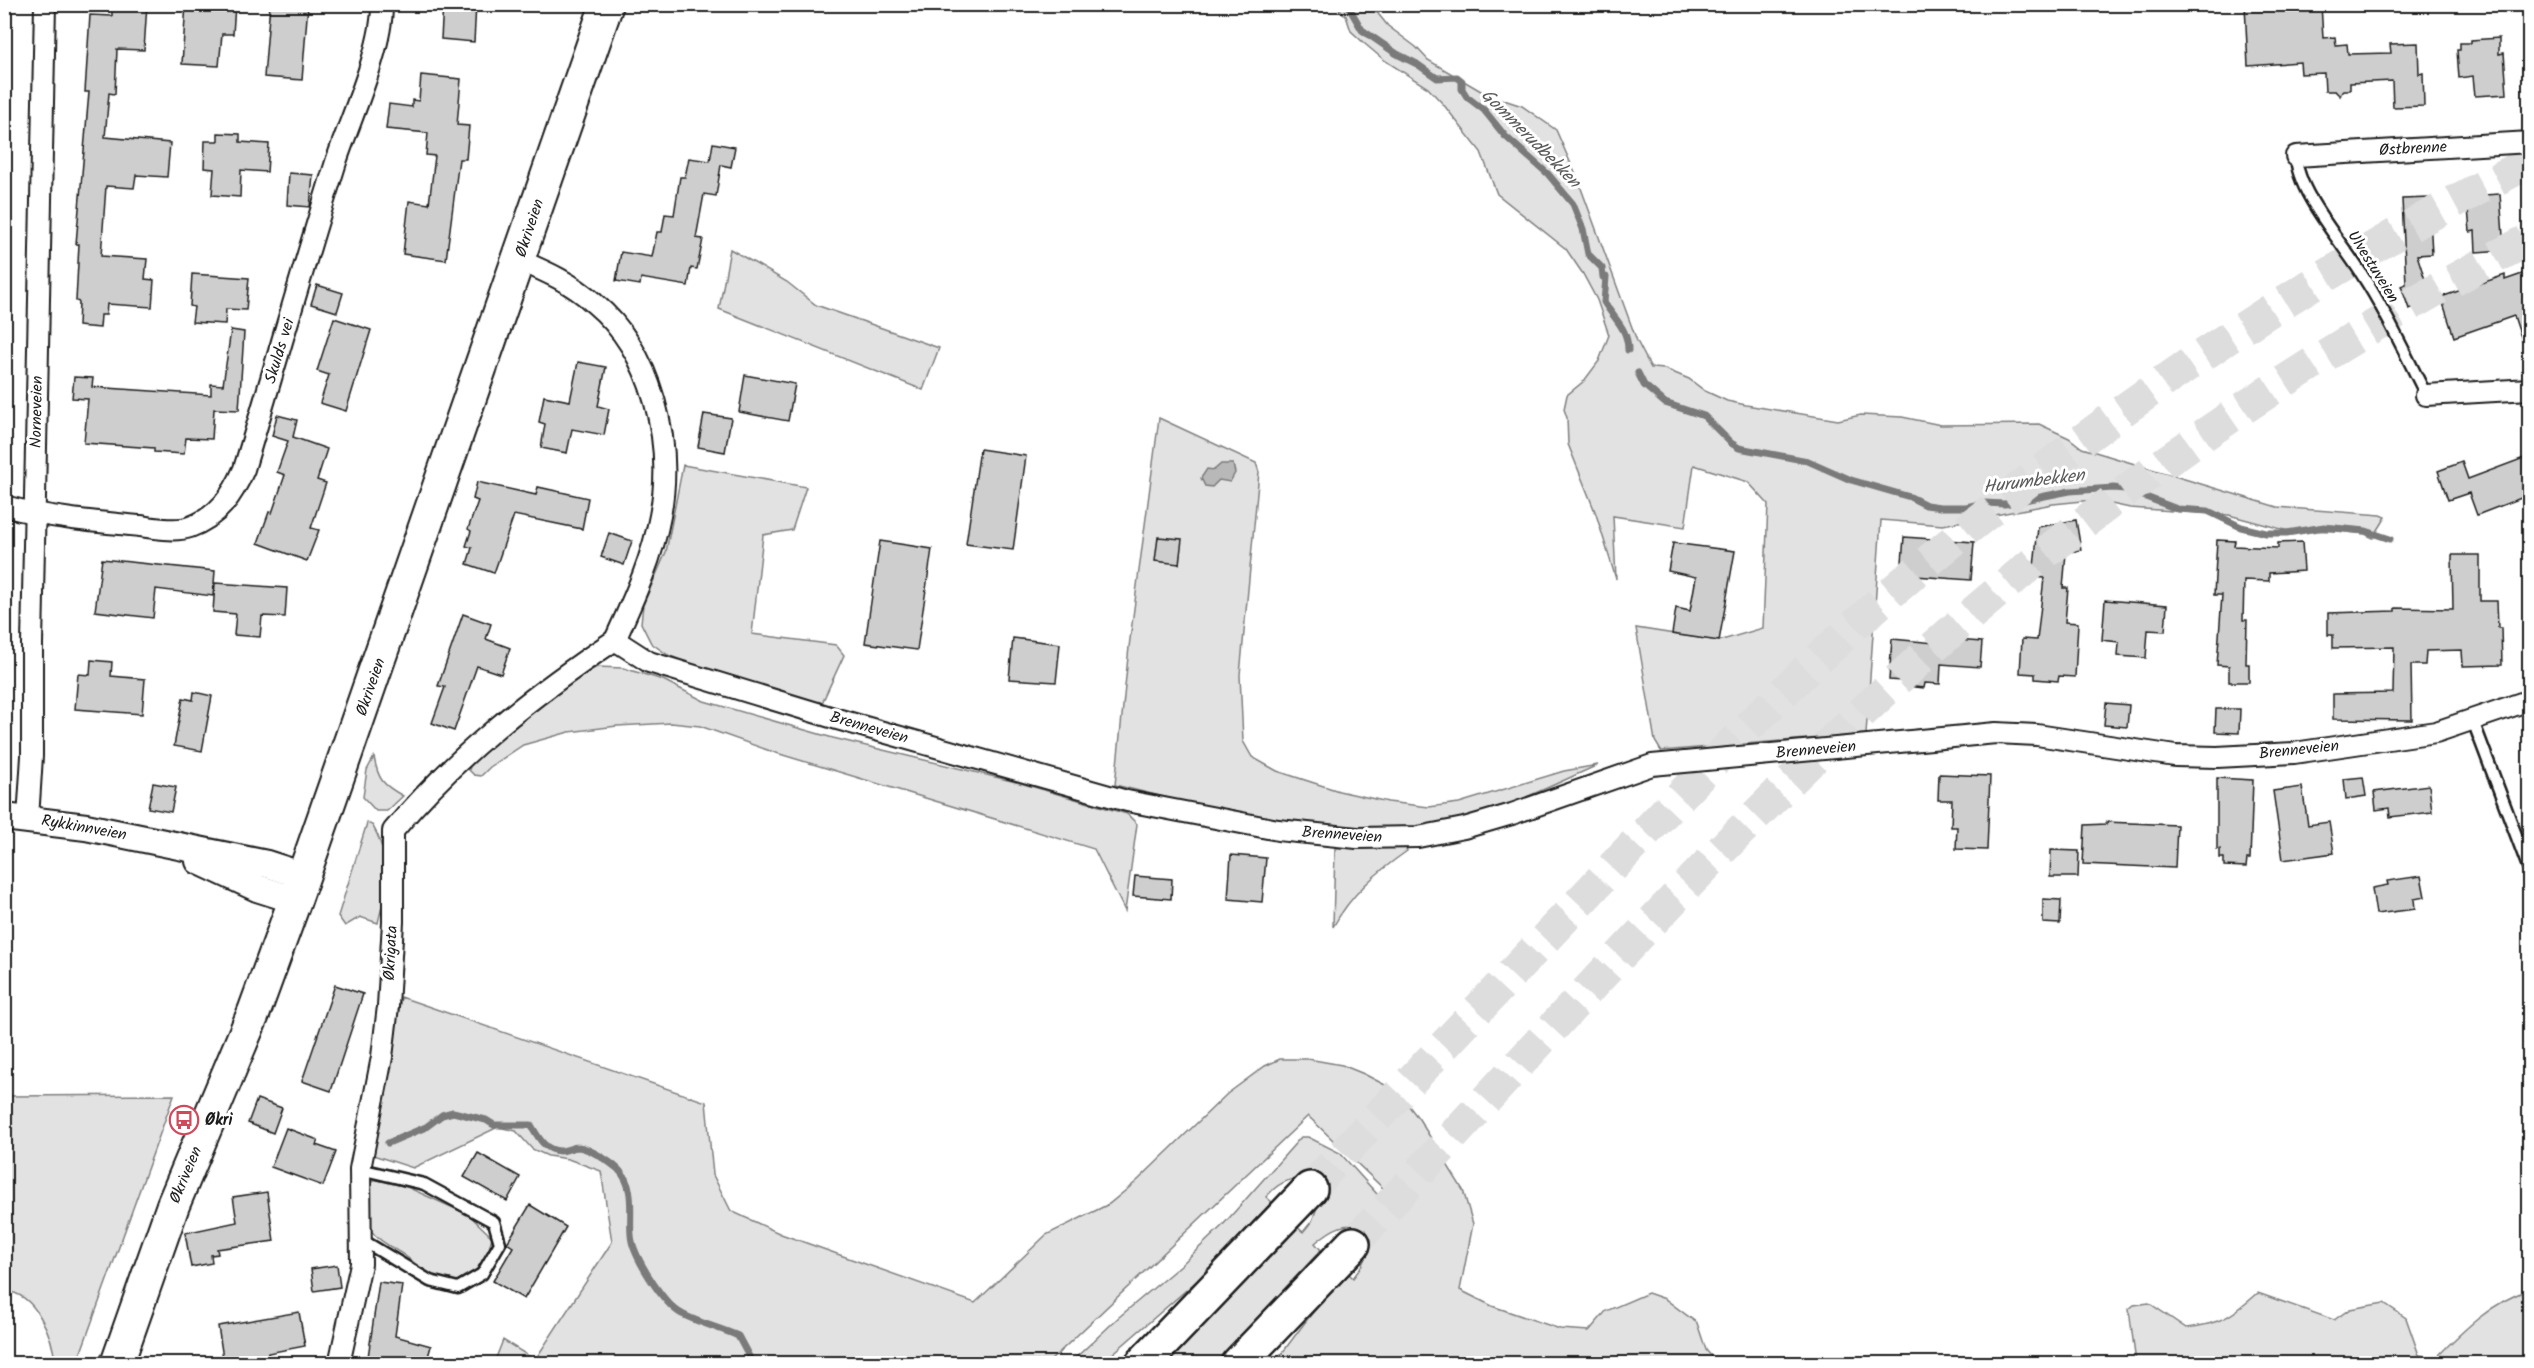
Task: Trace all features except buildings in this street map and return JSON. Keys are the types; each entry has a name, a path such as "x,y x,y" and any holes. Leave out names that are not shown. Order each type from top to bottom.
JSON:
{"highway":[{"path":"1142,1364 1310,1189"},
{"path":"1238,1364 1353,1244"}],"main road":[{"name":"Økriveien","path":"117,1364 173,1205 254,1012 300,888 607,4"}],"street":[{"name":"Norneveien","path":"16,818 32,756 34,514 45,4"},
{"name":"Skulds vei","path":"4,506 34,514 153,528 189,528 215,515 237,487 336,162 373,53 382,15 382,4"},
{"name":"Østbrenne","path":"2296,156 2529,142"},
{"path":"519,260 556,276 576,289 596,304 618,327 641,363 655,403 662,451 663,479 660,516 645,572 615,640"},
{"path":"2426,395 2529,389"},
{"name":"Brenneveien","path":"615,640 649,662 837,719 1127,801 1278,830 1357,838 1418,837 1464,828 1512,814 1652,765 1996,733 2037,735 2175,756 2294,753 2436,732 2529,700"},
{"name":"Økrigata","path":"339,1364 357,1291 362,1240 360,1169 382,1058 388,1006 393,922 393,831 415,804 480,741 554,681 615,640"},
{"name":"Rykkinnveien","path":"16,818 86,827 267,864 300,888"}],"lane":[{"name":"Ulvestuveien","path":"2296,156 2296,169 2304,186 2364,277 2426,395"},
{"path":"2473,721 2529,872"},
{"path":"360,1169 424,1184 494,1222 500,1243 482,1274 458,1288 430,1281 362,1240"}],"shaded area":[{"path":"1335,5 1371,5 1388,26 1416,47 1428,60 1486,94 1522,106 1556,130 1578,180 1637,341 1651,368 1665,369 1689,379 1705,391 1727,401 1838,420 1861,415 1902,417 1941,425 2039,424 2069,438 2082,448 2277,507 2386,517 2373,538 2365,534 2337,531 2285,530 2229,515 2130,508 2093,500 2053,504 1943,525 1881,520 1866,734 1661,751 1655,741 1636,628 1719,641 1763,628 1768,504 1748,482 1694,465 1685,527 1613,516 1616,579 1596,514 1568,444 1567,418 1564,409 1567,395 1584,381 1599,361 1609,335 1597,300 1566,249 1497,194 1481,152 1443,104 1428,88 1384,60 1365,44 1351,31 1346,16"},
{"path":"730,249 787,282 816,305 939,348 923,390 719,309"},
{"path":"1159,418 1256,463 1259,472 1240,675 1243,741 1252,757 1277,771 1339,791 1388,802 1429,807 1459,803 1564,771 1598,765 1471,819 1420,827 1377,829 1333,827 1244,815 1115,785 1129,647"},
{"path":"1221,464 1233,464 1235,473 1230,482 1219,480 1212,487 1205,486 1201,478 1207,469 1214,470"},
{"path":"683,465 806,487 792,530 763,535 752,634 836,645 844,655 821,705 713,673 668,655 651,643 641,623 643,605 666,552"},
{"path":"597,667 623,668 663,680 704,701 833,738 1020,783 1127,814 1137,824 1125,911 1094,849 773,752 700,726 671,723 569,732 523,745 490,767 481,776 474,775 469,770 471,762 531,710 563,687"},
{"path":"374,757 380,777 403,796 387,811 376,811 363,797 367,770"},
{"path":"367,823 372,825 382,847 385,873 381,911 378,923 360,917 345,926 338,916"},
{"path":"1405,845 1407,851 1385,867 1356,894 1333,927 1335,848"},
{"path":"401,997 706,1102 713,1175 731,1211 781,1234 975,1303 1046,1235 1109,1204 1137,1181 1227,1094 1265,1066 1280,1059 1308,1059 1342,1065 1385,1085 1405,1101 1419,1119 1463,1190 1473,1224 1460,1290 1492,1306 1560,1329 1589,1331 1606,1311 1648,1293 1665,1299 1697,1323 1706,1350 1717,1363 1275,1363 1328,1294 1348,1273 1353,1278 1363,1263 1367,1252 1366,1234 1360,1228 1347,1225 1333,1230 1315,1243 1321,1250 1215,1363 1164,1363 1296,1226 1303,1232 1312,1221 1319,1202 1305,1178 1293,1179 1274,1189 1266,1197 1272,1202 1207,1272 1102,1363 1070,1363 1222,1226 1301,1137 1308,1137 1340,1153 1377,1194 1391,1196 1308,1116 1048,1363 494,1363 503,1340 535,1360 612,1242 601,1171 568,1159 548,1156 532,1149 516,1131 498,1127 413,1168 373,1155"},
{"path":"174,1095 77,1363 55,1363 51,1341 41,1318 26,1299 5,1291 5,1096"},
{"path":"375,1179 407,1187 469,1215 492,1237 480,1266 465,1278 446,1281 427,1272 380,1239 370,1228 367,1211 366,1187"},
{"path":"2529,1290 2529,1364 2136,1363 2129,1309 2134,1305 2149,1303 2186,1328 2225,1318 2258,1293 2334,1320 2350,1309 2384,1303 2406,1318 2419,1355 2436,1358 2491,1309"}],"waterway":[{"name":"Gommerudbekken","path":"1347,4 1362,30 1397,54 1437,78 1457,77 1462,81 1462,89 1467,97 1484,110 1505,136 1548,174 1573,204 1583,229 1588,254 1602,268 1603,277 1606,277 1604,302 1623,330 1628,350"},
{"name":"Hurumbekken","path":"1638,373 1644,385 1665,403 1704,416 1739,448 1808,461 1851,480 1910,497 1926,505 1966,507 1984,503 2005,504 2070,491 2113,488 2125,489 2177,509 2208,511 2241,527 2266,533 2287,533 2324,527 2366,531 2390,539"},
{"path":"388,1143 426,1127 442,1115 453,1112 486,1120 494,1125 531,1125 542,1142 554,1150 578,1147 599,1155 624,1176 629,1192 633,1244 658,1290 682,1314 738,1336 753,1364"}],"tunnel":[{"path":"1310,1189 1710,765 1834,644 1920,568 2064,454 2213,348 2369,250 2530,162"},
{"path":"1353,1244 1574,1004 1724,847 1879,696 1960,624 2094,515 2234,415 2379,323 2530,239"}],"place":[{"name":"Økri","path":"184,1120"}]}
